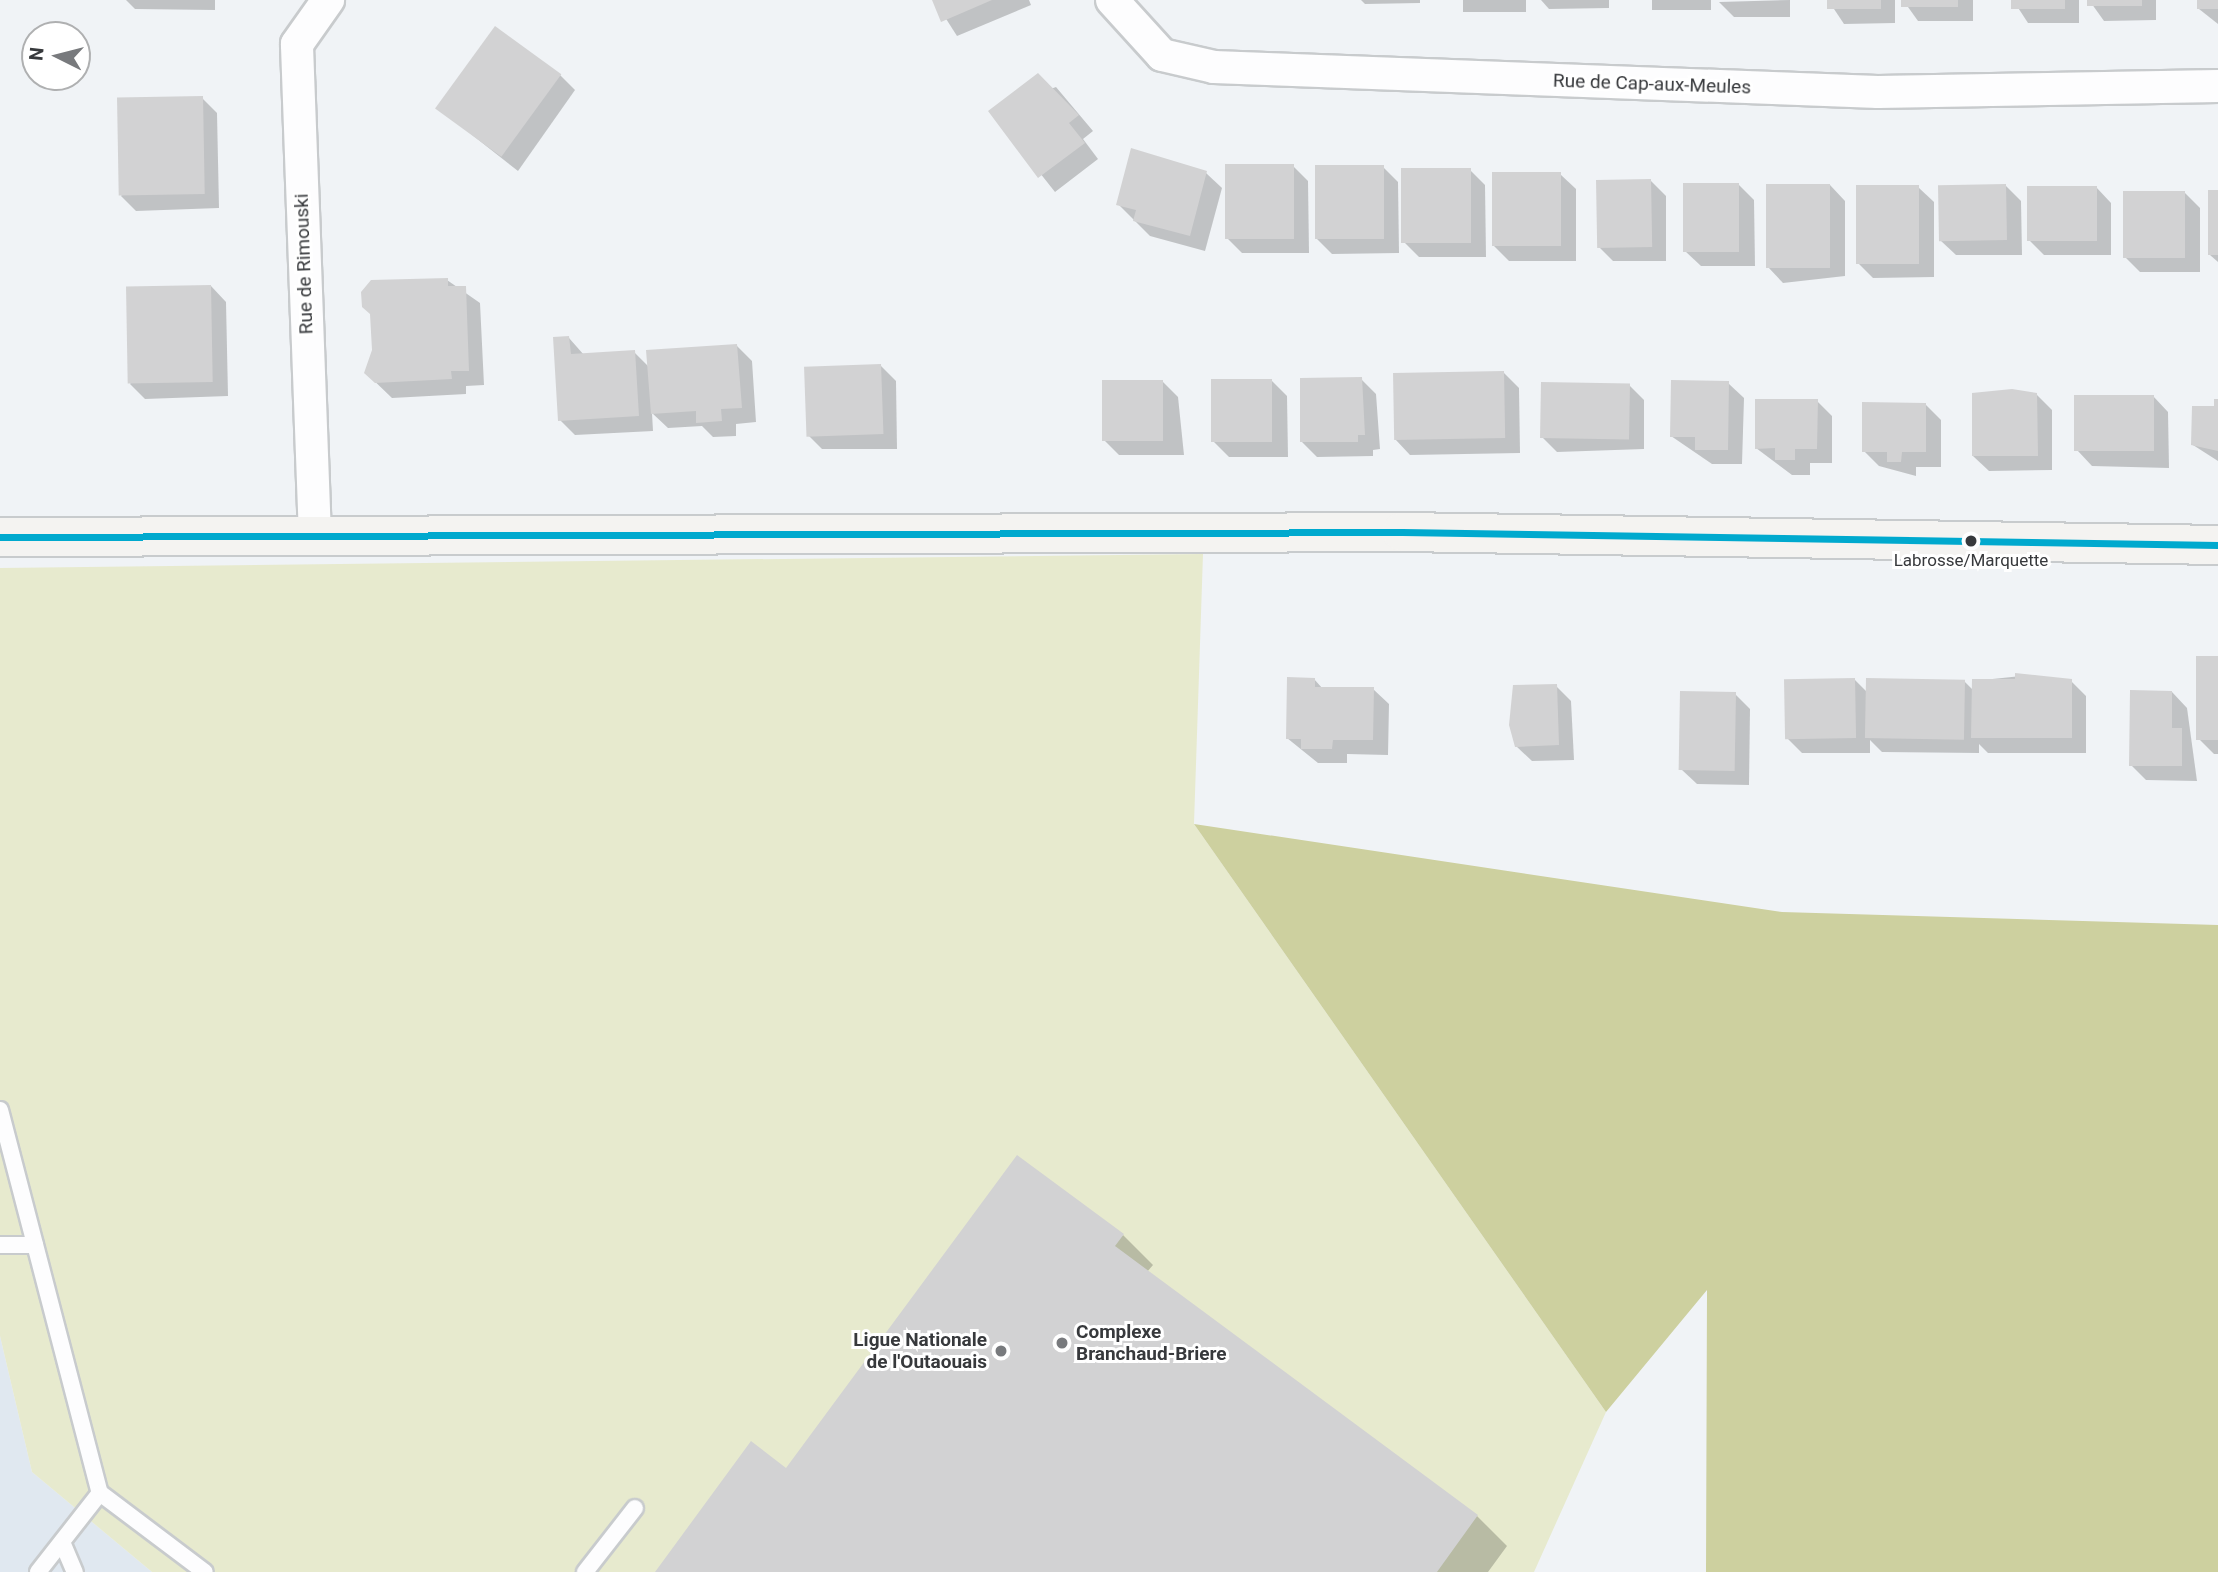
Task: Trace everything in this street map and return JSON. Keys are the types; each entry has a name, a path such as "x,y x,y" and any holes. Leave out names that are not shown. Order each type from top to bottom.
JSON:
{"main road":[{"path":"0,537 1402,532 2218,545"}],"street":[{"name":"Rue de Rimouski","path":"315,537 297,44 328,0"},
{"name":"Rue de Cap-aux-Meules","path":"1112,0 1162,55 1214,67 1878,92 2218,86"}],"lane":[{"path":"0,1110 100,1493 205,1572"},
{"path":"0,1245 35,1245"},
{"path":"38,1572 100,1493"},
{"path":"585,1572 635,1508"},
{"path":"62,1542 75,1572"}],"shaded area":[{"path":"0,1336 32,1472 152,1572 0,1572"}],"green space":[{"path":"1203,554 1194,824 1606,1412 1534,1572 152,1572 32,1472 0,1336 0,568"},
{"path":"1194,824 1782,912 2218,925 2218,1572 1706,1572 1707,1290 1606,1412"}],"building":[{"path":"932,0 992,0 941,22"},
{"path":"1827,0 1881,0 1881,9 1827,9"},
{"path":"1901,0 1958,0 1958,7 1901,7"},
{"path":"2011,0 2065,0 2065,9 2011,9"},
{"path":"2087,0 2142,0 2142,6 2087,6"},
{"path":"2197,0 2218,0 2218,9 2197,9"},
{"path":"495,26 561,74 501,157 435,109"},
{"path":"1038,73 1079,115 1069,123 1085,143 1038,178 988,111"},
{"path":"203,96 205,194 119,195 117,98"},
{"path":"1131,148 1207,171 1190,236 1133,221 1136,210 1116,205"},
{"path":"1225,164 1294,164 1294,239 1225,239"},
{"path":"1315,165 1384,165 1384,239 1315,239"},
{"path":"1401,168 1471,168 1471,243 1401,243"},
{"path":"1492,172 1561,172 1561,246 1492,246"},
{"path":"1651,179 1652,247 1597,248 1596,180"},
{"path":"1683,183 1739,183 1739,252 1683,252"},
{"path":"1766,184 1830,184 1830,268 1766,268"},
{"path":"2006,184 2007,240 1939,241 1938,185"},
{"path":"1856,185 1919,185 1919,264 1856,264"},
{"path":"2027,186 2097,186 2097,241 2027,241"},
{"path":"2208,190 2218,190 2218,255 2208,255"},
{"path":"2123,191 2185,191 2185,258 2123,258"},
{"path":"448,278 448,286 466,286 469,371 451,371 452,379 375,383 364,373 372,350 370,314 362,307 361,292 371,280"},
{"path":"211,285 213,382 128,383 126,286"},
{"path":"569,336 571,354 635,350 639,416 558,421 553,337"},
{"path":"737,344 742,408 721,409 722,421 696,423 696,411 651,414 646,350"},
{"path":"881,364 883,434 806,437 804,367"},
{"path":"1504,371 1505,438 1394,440 1393,373"},
{"path":"1362,377 1365,435 1358,435 1358,442 1300,442 1300,378"},
{"path":"1211,379 1272,379 1272,442 1211,442"},
{"path":"1102,380 1163,380 1163,441 1102,441"},
{"path":"1671,380 1729,381 1728,450 1695,450 1695,437 1670,437"},
{"path":"1541,382 1630,384 1629,440 1540,438"},
{"path":"2012,389 2037,393 2038,456 1972,456 1972,393"},
{"path":"2074,395 2154,395 2154,451 2074,451"},
{"path":"1755,399 1818,399 1817,449 1795,449 1795,460 1775,460 1775,448 1755,449"},
{"path":"2214,399 2218,399 2218,451 2191,445 2192,406 2214,406"},
{"path":"1862,402 1926,403 1926,452 1902,452 1901,462 1887,462 1887,452 1862,452"},
{"path":"2196,656 2218,656 2218,740 2196,740"},
{"path":"2015,673 2072,679 2072,738 1971,738 1972,679 2015,679"},
{"path":"1287,677 1315,678 1315,687 1374,687 1373,740 1333,740 1332,749 1301,749 1301,739 1286,739"},
{"path":"1855,678 1856,738 1785,739 1784,679"},
{"path":"1866,678 1965,680 1964,740 1865,738"},
{"path":"1557,684 1559,745 1515,747 1509,725 1513,685"},
{"path":"2130,690 2172,691 2172,728 2182,728 2182,766 2129,766"},
{"path":"1680,691 1736,692 1735,771 1679,770"},
{"name":"Complexe Branchaud-Briere","path":"1017,1155 1124,1234 1115,1246 1478,1515 1437,1572 655,1572 751,1441 786,1468"}],"transit line":[{"path":"0,537 1402,532 2218,545"}],"place":[{"name":"Labrosse/Marquette","path":"1971,541"},
{"name":"Complexe Branchaud-Briere","path":"1062,1343"},
{"name":"Ligue Nationale de l'Outaouais","path":"1001,1351"}]}
